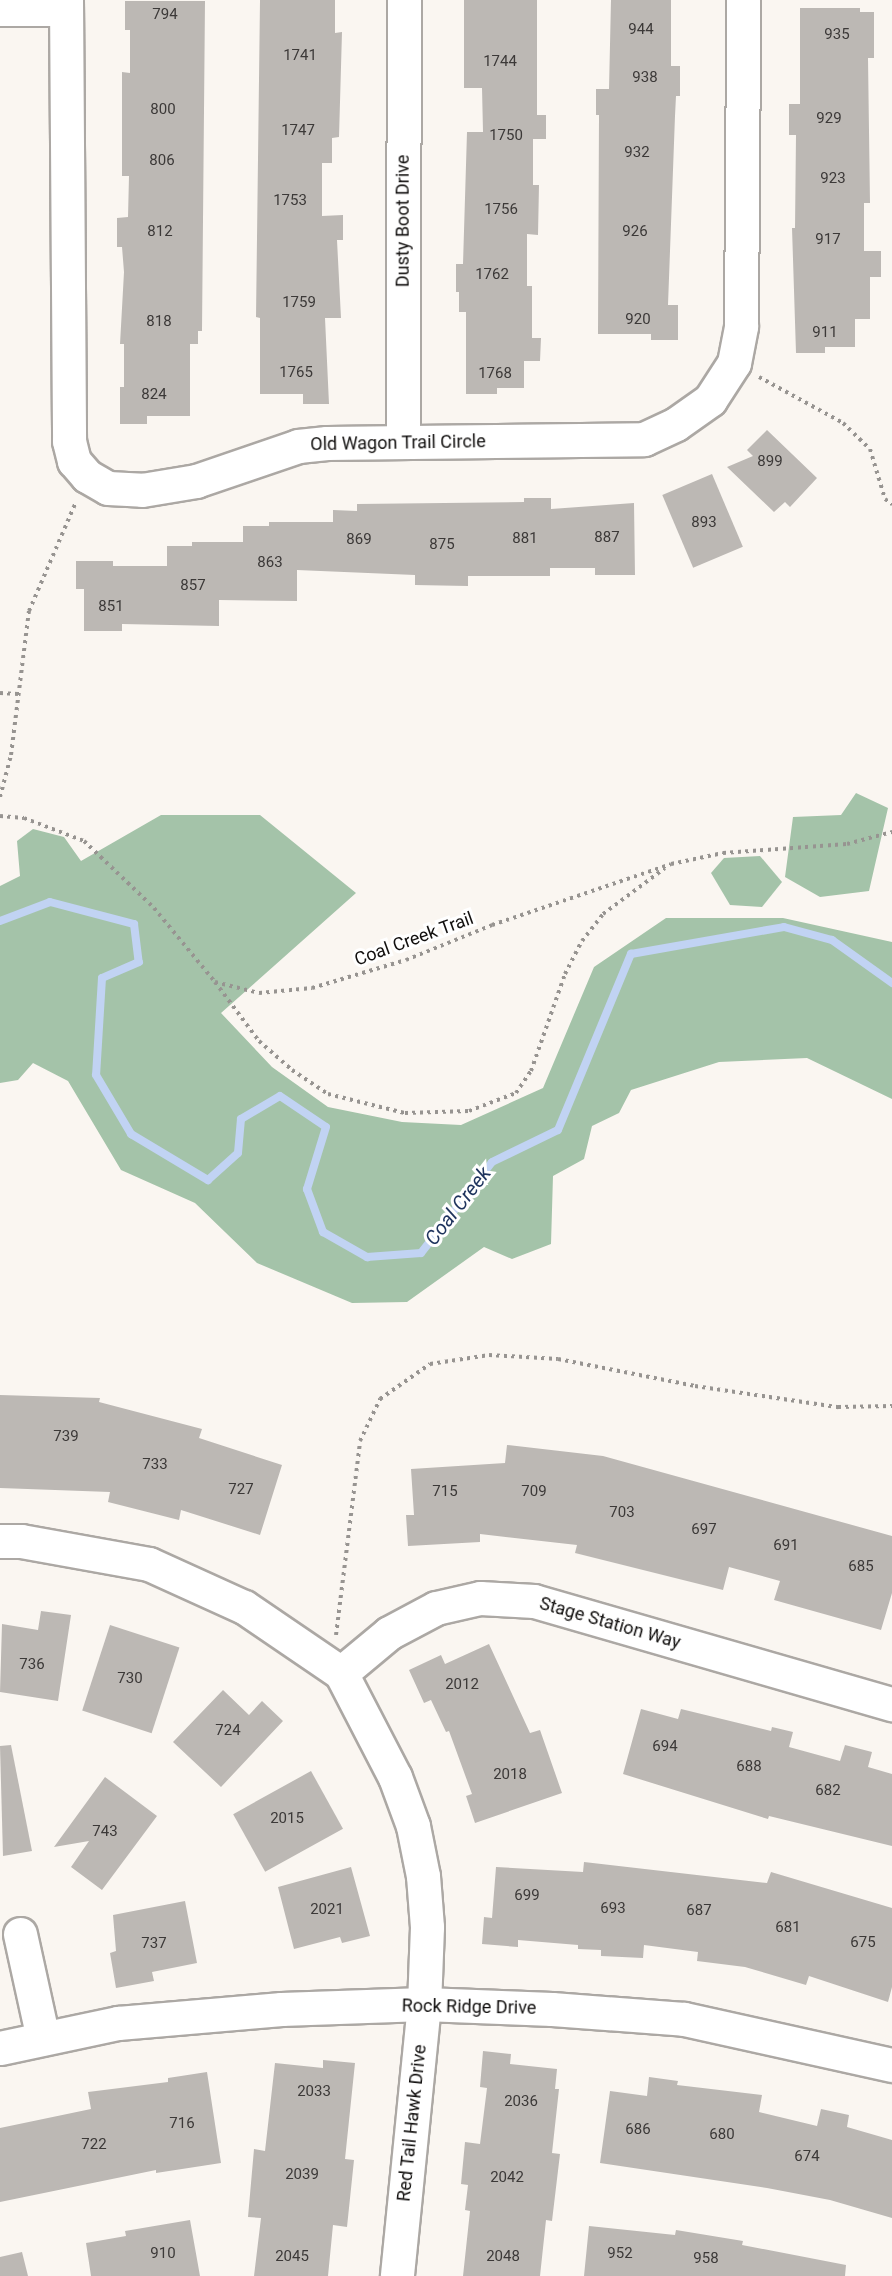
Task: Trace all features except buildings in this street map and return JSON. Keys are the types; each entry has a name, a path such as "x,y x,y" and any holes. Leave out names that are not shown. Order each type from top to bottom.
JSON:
{"street":[{"name":"Dusty Boot Drive","path":"402,442 404,0"},
{"name":"Old Wagon Trail Circle","path":"87,476 108,488 142,489 196,481 298,446 402,442 644,439 676,424 710,400 734,363 742,291 743,0"},
{"path":"0,9 66,5 69,441 74,461 87,476"},
{"name":"Red Tail Hawk Drive","path":"0,1541 21,1541 149,1564 244,1607 341,1673 395,1778 413,1826 427,1927 424,2004 397,2276"},
{"name":"Stage Station Way","path":"341,1673 398,1628 436,1608 480,1598 534,1601 892,1704"},
{"path":"20,1934 43,2039"},
{"name":"Rock Ridge Drive","path":"0,2048 130,2022 281,2008 424,2004 552,2008 684,2019 892,2065"}],"path":[{"path":"734,363 843,423 870,449 885,499 892,504"},
{"path":"0,797 11,755 29,611 87,476"},
{"path":"0,693 18,694"},
{"path":"0,816 24,818 84,842 154,908 215,982 259,1041 292,1070 328,1094 405,1113 469,1111 516,1093 531,1071 565,974 582,941 603,914 671,864"},
{"name":"Coal Creek Trail","path":"215,982 259,993 312,988 406,960 492,925 671,864 723,853 847,844 892,832"},
{"path":"341,1673 336,1636 360,1441 380,1399 430,1364 489,1355 558,1359 695,1386 828,1406 892,1406"}],"green space":[{"path":"856,793 888,808 869,891 820,897 785,877 793,817 841,815"},
{"path":"161,815 260,815 356,893 221,1013 272,1067 328,1107 402,1122 461,1125 543,1088 594,967 666,918 783,918 892,942 892,1099 807,1058 719,1062 631,1090 619,1113 592,1126 584,1159 553,1176 551,1244 512,1259 484,1247 407,1302 352,1303 257,1263 195,1203 121,1170 68,1081 33,1063 18,1080 0,1083 0,886 20,876 17,841 33,829 64,837 81,861"},
{"path":"760,856 782,882 762,907 730,905 711,873 724,858"}],"waterway":[{"name":"Coal Creek","path":"0,921 50,902 134,924 139,962 102,978 96,1075 131,1134 208,1180 238,1153 241,1119 280,1096 326,1127 307,1189 323,1232 367,1257 421,1253 492,1162 558,1130 631,954 784,927 832,940 892,983"}]}
